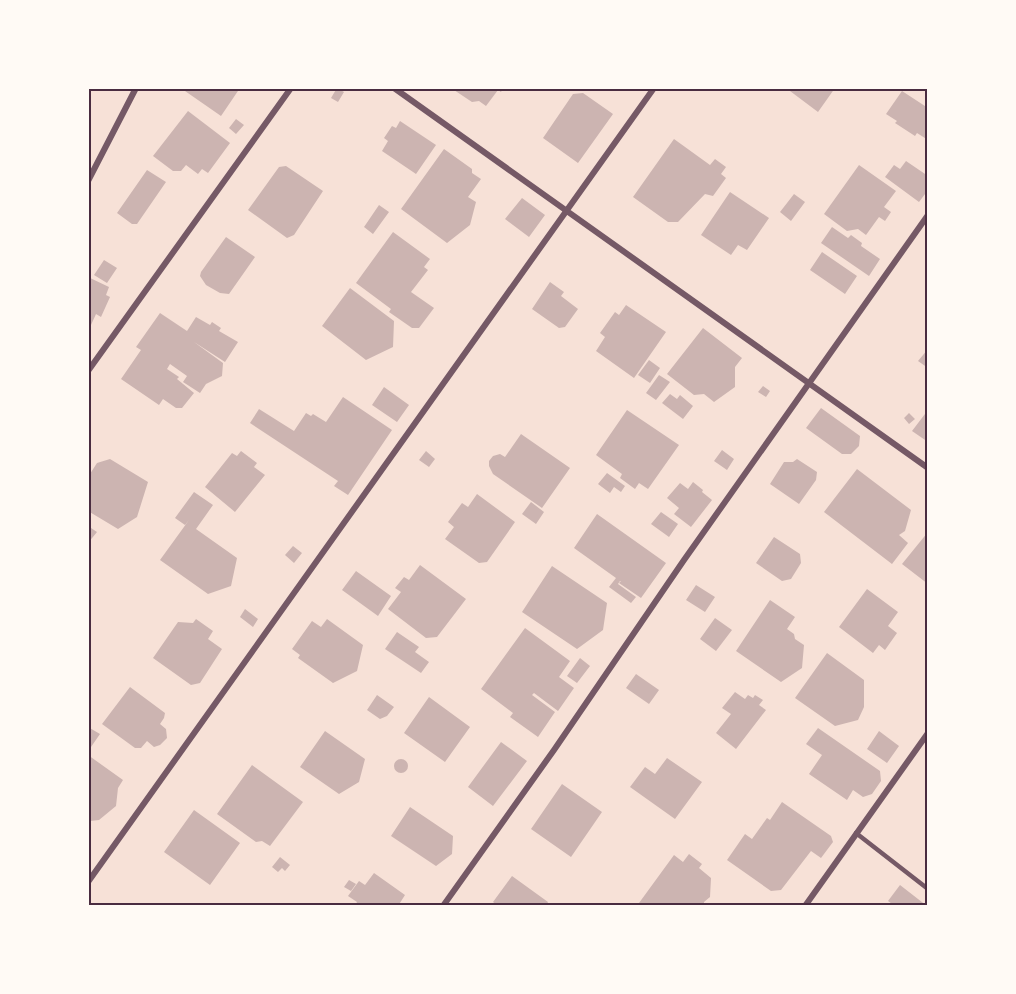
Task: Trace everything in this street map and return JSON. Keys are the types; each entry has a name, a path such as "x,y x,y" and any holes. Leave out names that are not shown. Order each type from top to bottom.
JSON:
{"street":[{"path":"88,181 136,88"},
{"path":"88,371 291,88"},
{"path":"394,88 927,468"},
{"path":"88,882 654,88"},
{"path":"443,906 927,215"},
{"path":"805,906 927,733"}],"lane":[{"path":"856,833 927,889"}],"building":[{"path":"187,88 240,88 221,116 185,91"},
{"path":"337,88 344,92 338,102 331,98"},
{"path":"451,88 503,88 501,92 498,90 486,106 479,101 472,102"},
{"path":"786,88 835,88 818,112"},
{"path":"902,91 928,108 928,140 917,133 915,136 886,114"},
{"path":"583,93 613,114 578,163 543,138 573,94"},
{"path":"188,111 230,143 208,173 202,169 198,174 186,165 181,171 173,171 153,156"},
{"path":"236,119 244,125 236,134 229,128"},
{"path":"400,121 436,145 416,174 382,151 388,141 384,138 392,126 396,128"},
{"path":"674,139 710,165 715,159 726,167 721,174 726,178 713,196 705,194 678,222 668,222 633,197"},
{"path":"444,149 472,169 472,173 481,179 468,197 476,202 470,225 447,243 401,209"},
{"path":"906,161 928,176 928,190 919,202 885,177 894,165 900,169"},
{"path":"859,165 896,191 884,207 891,212 885,221 879,217 866,235 858,229 847,231 824,214"},
{"path":"286,166 323,191 294,235 287,238 248,210 279,167"},
{"path":"147,170 166,182 137,224 132,224 117,213"},
{"path":"730,192 769,218 747,250 738,245 731,255 701,235"},
{"path":"794,194 805,202 791,221 780,212"},
{"path":"522,198 545,215 529,237 505,219"},
{"path":"379,205 389,212 373,234 364,227"},
{"path":"832,227 848,238 851,235 862,243 861,246 880,259 869,276 821,243"},
{"path":"393,232 430,259 424,267 428,270 411,292 434,308 419,328 412,328 389,312 391,309 356,283"},
{"path":"226,237 255,257 229,294 220,293 206,285 200,276"},
{"path":"822,252 857,276 845,294 810,270"},
{"path":"104,260 117,268 107,283 94,275"},
{"path":"88,277 109,287 106,295 110,297 101,317 96,314 91,325 88,325"},
{"path":"550,282 564,292 561,296 578,309 565,327 559,328 532,309"},
{"path":"350,288 394,321 393,347 366,360 322,326"},
{"path":"626,305 666,332 634,378 596,351 605,337 600,333 615,312 619,315"},
{"path":"160,313 187,331 196,317 210,325 212,322 221,328 219,331 238,342 225,362 194,342 223,363 222,376 206,384 200,393 183,382 187,376 170,364 167,369 179,377 177,379 194,393 182,408 176,408 163,399 159,405 121,379 141,350 136,347"},
{"path":"703,328 742,358 735,367 735,387 714,402 704,394 694,395 667,374"},
{"path":"928,349 928,368 918,361"},
{"path":"649,360 660,368 650,383 638,375"},
{"path":"659,375 670,382 656,400 646,393"},
{"path":"763,386 770,391 766,397 758,392"},
{"path":"384,387 409,405 397,422 372,405"},
{"path":"670,394 677,399 680,395 693,406 683,419 662,403"},
{"path":"343,397 392,430 348,495 334,486 338,481 250,423 259,409 294,431 306,413 311,416 313,414 326,422"},
{"path":"821,408 860,436 859,446 851,454 842,454 806,428"},
{"path":"627,410 679,445 648,489 639,483 635,489 620,478 622,474 596,455"},
{"path":"928,410 928,442 912,431"},
{"path":"909,413 915,419 909,424 904,418"},
{"path":"521,434 570,468 542,508 493,474 489,466 489,461 493,456 500,454 505,457"},
{"path":"722,450 734,459 727,470 714,461"},
{"path":"241,451 257,463 254,467 265,475 235,512 205,487 232,453 237,456"},
{"path":"426,451 435,459 429,467 419,460"},
{"path":"110,459 148,482 137,517 118,529 88,511 88,477 97,463"},
{"path":"797,459 817,472 816,480 799,504 770,484 784,462 793,462"},
{"path":"857,469 911,510 905,531 899,535 908,543 892,564 824,512"},
{"path":"607,473 625,486 621,492 614,487 610,493 598,484"},
{"path":"693,482 712,500 691,527 674,514 679,508 667,498 680,483 688,489"},
{"path":"194,492 213,505 196,529 237,558 231,586 208,594 160,560 189,520 185,525 175,518"},
{"path":"477,494 515,522 487,562 479,563 445,539 454,527 448,522 462,503 468,507"},
{"path":"531,502 544,512 536,524 522,514"},
{"path":"661,512 678,524 669,537 651,524"},
{"path":"597,514 666,563 641,598 619,583 620,581 618,584 636,597 631,603 609,587 616,578 574,548"},
{"path":"88,526 97,532 88,543"},
{"path":"928,532 928,584 902,564"},
{"path":"774,537 800,554 801,563 791,579 782,581 756,563"},
{"path":"293,546 302,553 294,563 285,555"},
{"path":"420,565 466,599 437,637 426,638 388,609 401,592 395,588 404,577 409,580"},
{"path":"552,566 607,603 603,630 577,649 522,612"},
{"path":"356,571 391,596 378,616 342,590"},
{"path":"696,585 715,597 705,612 686,600"},
{"path":"867,589 898,612 888,626 897,633 885,650 879,645 873,653 839,627"},
{"path":"770,600 795,617 787,629 804,645 802,668 781,682 736,651"},
{"path":"245,609 258,619 253,627 240,617"},
{"path":"715,618 732,630 716,651 700,639"},
{"path":"196,619 213,631 208,639 222,649 200,683 191,685 153,658 178,622 193,623"},
{"path":"327,619 363,645 357,671 333,683 298,658 300,655 292,649 312,621 321,627"},
{"path":"525,628 570,661 559,677 574,688 558,711 534,693 532,695 555,712 538,737 510,717 513,713 481,689"},
{"path":"397,632 419,647 415,652 429,662 421,673 385,649"},
{"path":"827,653 864,680 864,707 858,720 835,726 795,698"},
{"path":"580,658 590,666 577,683 567,676"},
{"path":"636,674 659,690 649,704 626,688"},
{"path":"130,687 165,713 160,724 166,729 167,738 160,745 154,747 147,741 141,748 135,748 102,724"},
{"path":"735,692 745,699 748,695 753,698 755,695 763,700 759,705 766,710 736,749 716,733 731,714 722,708"},
{"path":"377,695 394,707 387,716 380,719 367,710"},
{"path":"429,697 470,727 445,762 404,733"},
{"path":"88,727 100,734 91,747 88,746"},
{"path":"818,728 880,771 881,781 872,794 863,797 853,790 847,800 809,774 822,755 806,744"},
{"path":"325,731 365,759 359,782 339,794 300,767"},
{"path":"879,731 899,746 887,763 867,749"},
{"path":"501,742 527,761 493,806 468,787"},
{"path":"88,755 123,780 118,788 116,806 99,820 90,821 88,820"},
{"path":"667,758 702,782 675,819 630,787 645,767 655,774"},
{"path":"398,759 404,759 408,766 404,773 398,773 394,769 394,763"},
{"path":"252,765 303,802 270,846 262,841 256,842 217,814"},
{"path":"562,784 602,812 571,857 531,829"},
{"path":"782,802 831,836 833,842 821,858 811,851 781,890 771,891 727,860 745,834 752,839 767,818 770,820"},
{"path":"410,807 453,836 452,854 436,866 391,836"},
{"path":"194,810 240,843 210,885 164,852"},
{"path":"689,854 702,864 699,868 711,878 710,897 704,902 704,906 642,906 639,903 674,855 683,862"},
{"path":"280,857 290,865 285,871 282,868 278,872 272,867"},
{"path":"374,873 405,895 398,906 355,906 357,902 348,896 359,881 365,885"},
{"path":"512,876 548,902 546,906 498,906 493,902"},
{"path":"349,880 356,884 351,891 344,887"},
{"path":"900,885 927,906 895,906 888,901"}]}
